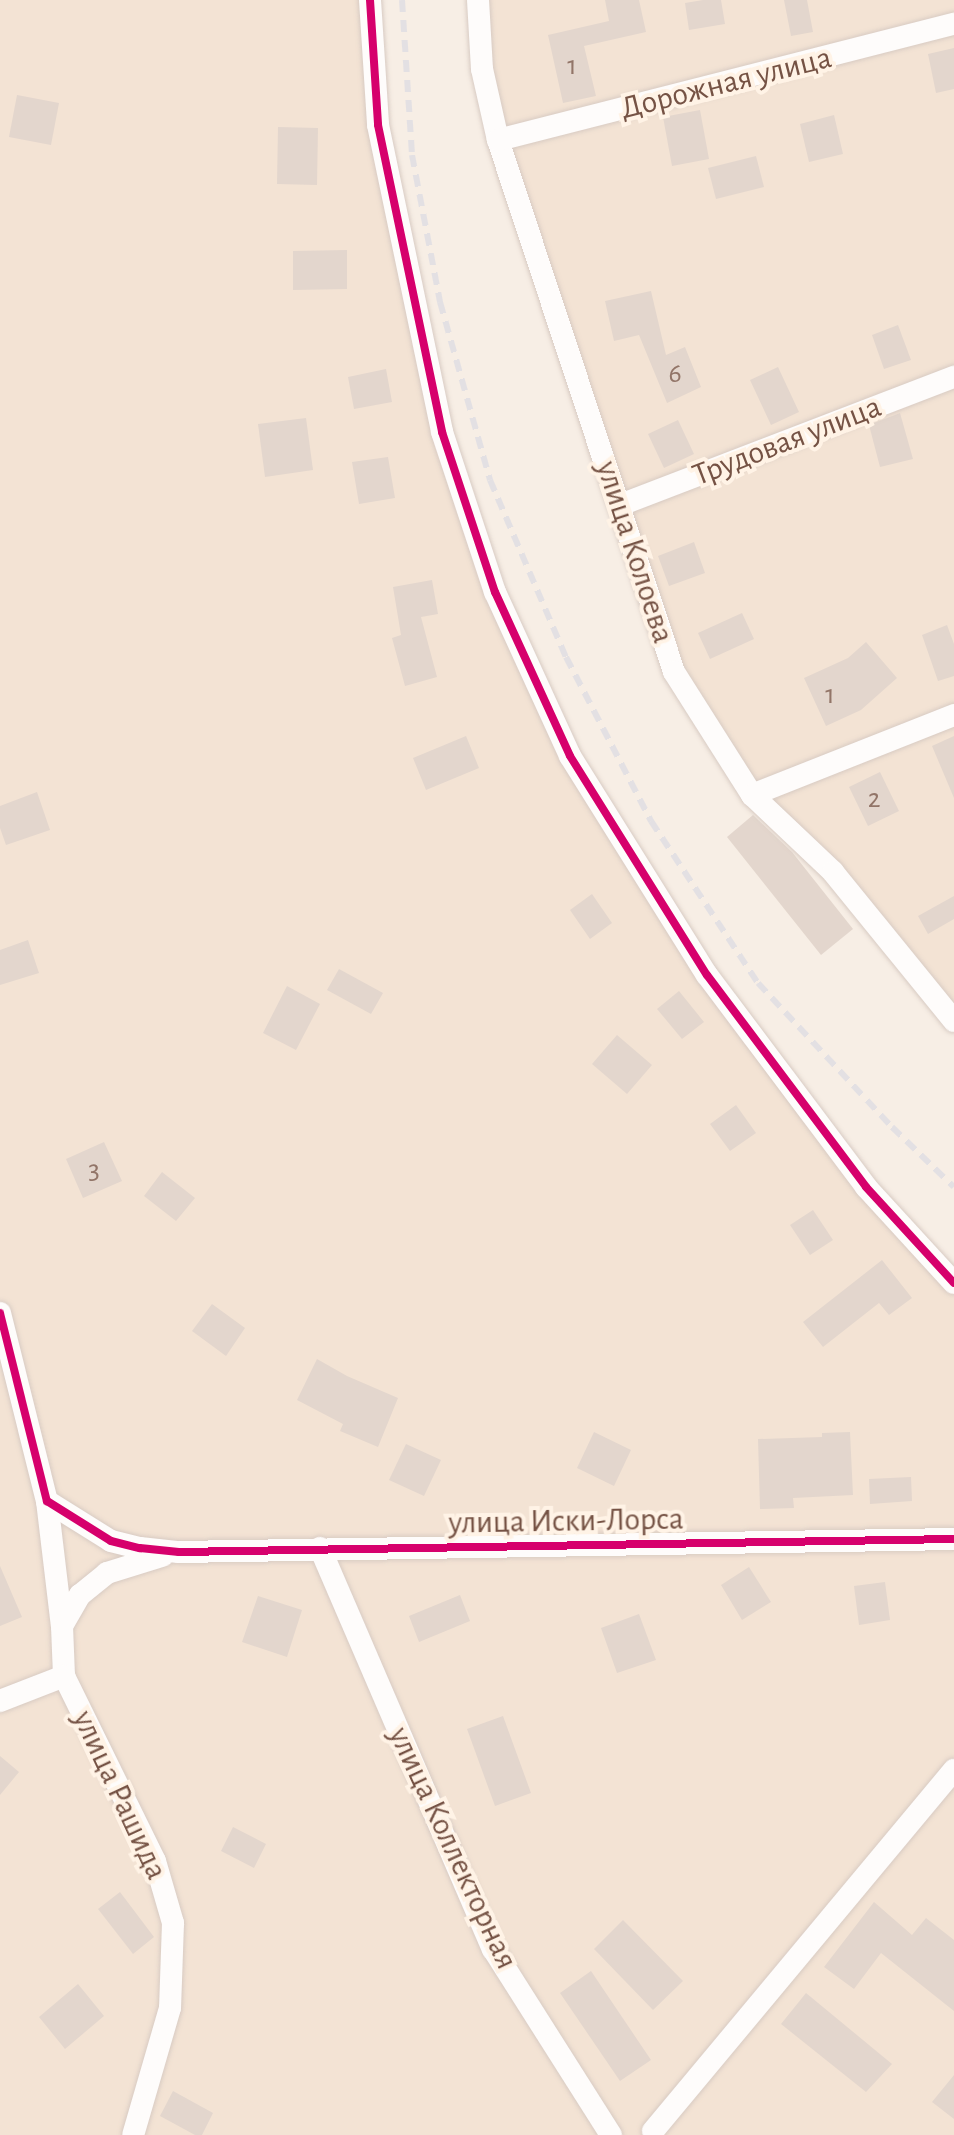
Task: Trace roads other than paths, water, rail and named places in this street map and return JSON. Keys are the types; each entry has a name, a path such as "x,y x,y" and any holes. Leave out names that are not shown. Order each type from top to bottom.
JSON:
{"street":[{"path":"370,0 378,125 442,432 495,592 570,756 707,975 866,1187 954,1283"},
{"name":"улица Колоева","path":"478,0 482,69 498,140 674,672 752,795 833,872 954,1021"},
{"name":"Дорожная улица","path":"498,140 954,24"},
{"name":"Трудовая улица","path":"620,505 954,377"},
{"path":"752,795 954,715"},
{"name":"улица Рашида","path":"0,1313 47,1501 62,1626 64,1676 155,1861 173,1923 170,2008 133,2135"},
{"path":"47,1501 111,1541 179,1552"},
{"name":"улица Иски-Лорса","path":"179,1552 954,1539"},
{"name":"улица Коллекторная","path":"320,1548 493,1949 611,2135"},
{"path":"62,1626 80,1595 107,1573 179,1552"},
{"path":"0,1701 64,1676"},
{"path":"653,2131 954,1770"}],"railway":[{"path":"402,0 412,155 440,302 490,480 566,657 651,821 758,983 892,1127 954,1187"}]}
